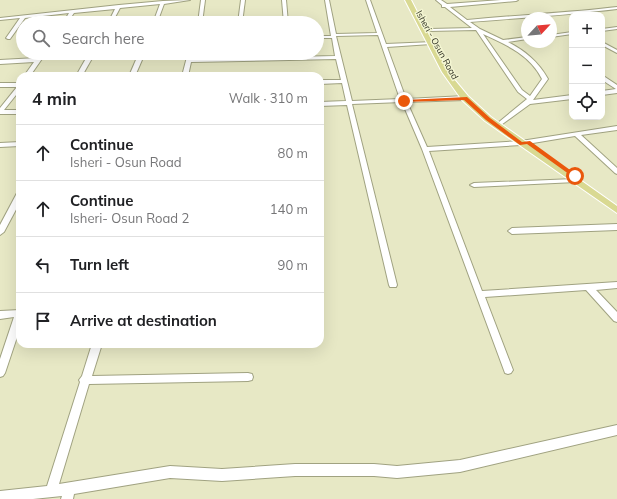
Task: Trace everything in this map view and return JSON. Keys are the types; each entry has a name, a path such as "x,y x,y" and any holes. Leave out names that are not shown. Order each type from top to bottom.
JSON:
{"main road":[{"path":"408,0 445,72 465,98 488,119 525,143 617,210"},
{"name":"Isheri - Osun Road","path":"412,0 459,84 470,98 525,143 617,204"}],"street":[{"path":"24,16 188,0"},
{"path":"201,16 203,0"},
{"path":"241,16 244,0"},
{"path":"284,0 285,16"},
{"path":"327,0 338,57 393,285"},
{"path":"368,0 404,101 425,148 508,370"},
{"path":"438,0 444,6 477,29 503,41 528,56 542,71 545,79 529,101 501,123"},
{"path":"444,6 516,0"},
{"path":"158,16 163,2"},
{"path":"114,16 119,6"},
{"path":"466,21 544,14 601,11 617,8"},
{"path":"70,16 73,11"},
{"path":"0,19 16,17"},
{"path":"8,38 16,27"},
{"path":"605,30 617,28"},
{"path":"430,30 477,29"},
{"path":"477,29 520,91 529,101"},
{"path":"557,35 569,33"},
{"path":"324,37 380,34"},
{"path":"503,41 521,39"},
{"path":"384,46 431,43"},
{"path":"605,45 615,51"},
{"path":"605,52 615,51"},
{"path":"324,57 338,57"},
{"path":"0,62 37,60"},
{"path":"30,72 37,60"},
{"path":"81,72 88,60"},
{"path":"134,72 139,60"},
{"path":"186,72 189,61 226,60"},
{"path":"605,79 617,89"},
{"path":"324,82 344,81"},
{"path":"0,85 16,85"},
{"path":"605,92 617,89"},
{"path":"16,90 0,112 16,112"},
{"path":"529,101 569,97"},
{"path":"324,104 465,98"},
{"path":"425,148 525,143 617,128"},
{"path":"577,134 617,172"},
{"path":"0,145 16,144"},
{"path":"474,185 574,180"},
{"path":"0,232 16,202"},
{"path":"512,232 617,226"},
{"path":"480,294 617,285"},
{"path":"589,288 617,318"},
{"path":"0,315 16,314"},
{"path":"0,373 16,326"},
{"path":"50,491 75,415 84,380 96,348"},
{"path":"84,380 248,377"},
{"path":"0,497 50,491 68,494 142,476 170,472 222,475 294,470 374,470 397,472 460,466 617,430"}],"route":[{"path":"404,101 465,98 488,119 521,144 528,142 575,176"}]}
